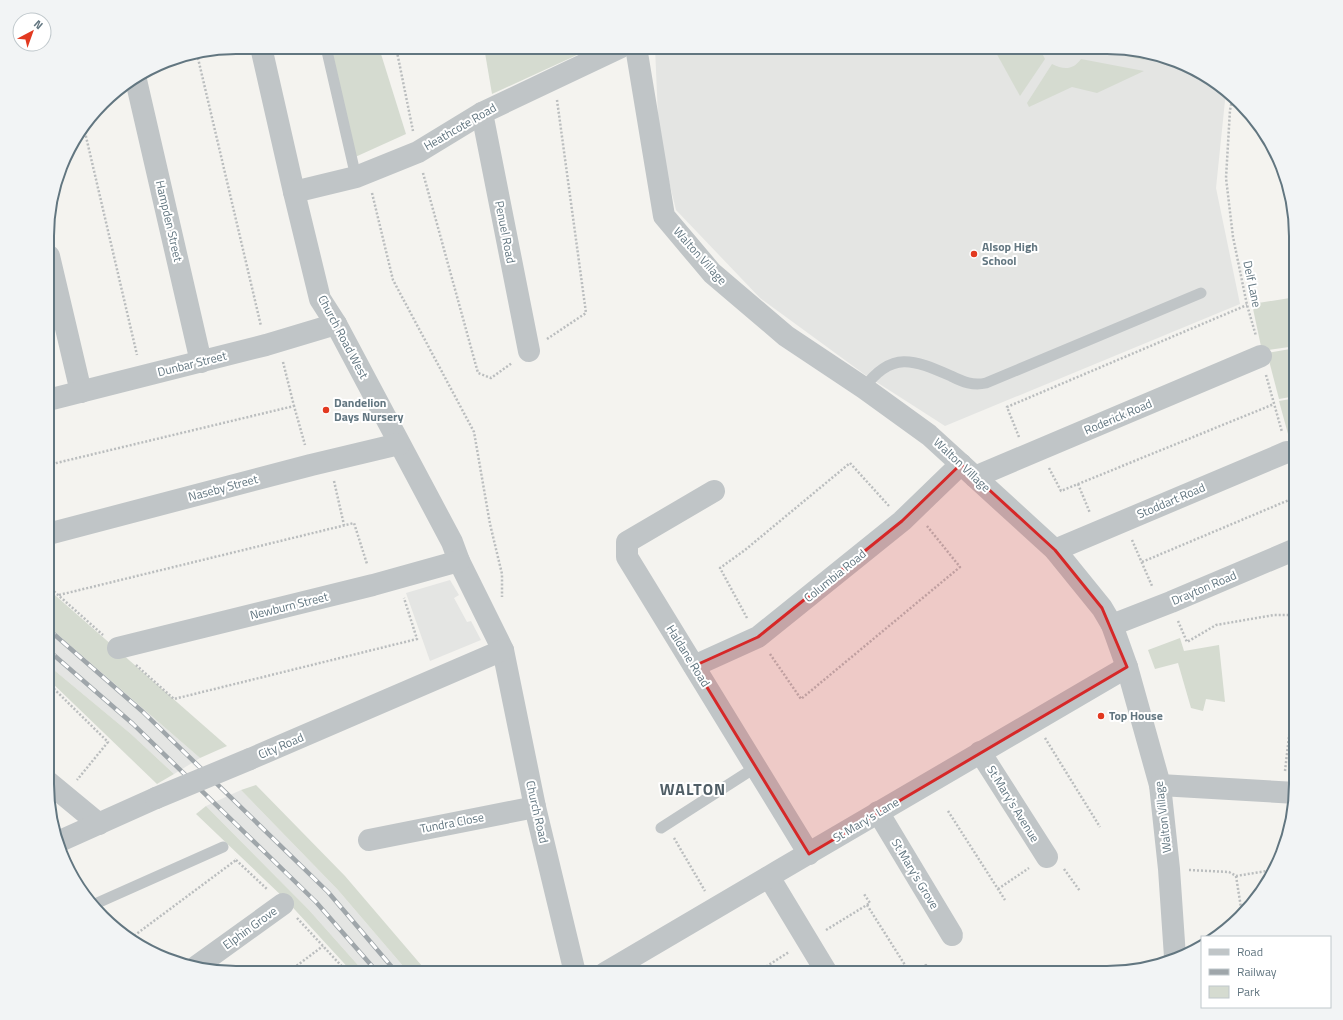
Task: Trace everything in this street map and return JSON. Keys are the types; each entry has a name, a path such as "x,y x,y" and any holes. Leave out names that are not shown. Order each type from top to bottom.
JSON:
{"street":[{"name":"Church Road West","path":"263,54 320,299 336,324 452,542 459,561 503,650"},
{"name":"Heathcote Road","path":"294,192 362,175 418,152 482,113 606,54"},
{"name":"Walton Village","path":"637,54 664,216 712,273 786,336 864,388 929,435 1055,550 1102,608 1112,625 1126,667 1160,785 1169,869 1175,952"},
{"name":"Hampden Street","path":"137,84 201,362"},
{"name":"Penuel Road","path":"482,113 529,351"},
{"path":"54,277 81,392"},
{"name":"Dunbar Street","path":"54,399 272,344 336,324"},
{"name":"Roderick Road","path":"968,471 1033,452 1261,356"},
{"name":"Naseby Street","path":"54,532 320,463 399,444"},
{"name":"Stoddart Road","path":"1055,550 1287,452"},
{"name":"Columbia Road","path":"694,666 758,637 902,521 968,471"},
{"name":"Haldane Road","path":"714,491 627,542 627,557 809,854"},
{"name":"Drayton Road","path":"1112,625 1289,551"},
{"name":"Newburn Street","path":"118,648 373,585 459,561"},
{"name":"City Road","path":"63,840 156,798 503,650"},
{"name":"Church Road","path":"503,650 535,807 573,966"},
{"name":"St Mary's Lane","path":"617,966 1126,667"},
{"name":"St Mary's Avenue","path":"980,752 1047,857"},
{"path":"1160,785 1289,793"},
{"path":"54,786 99,824"},
{"name":"Tundra Close","path":"369,840 535,807"},
{"name":"St Mary's Grove","path":"878,812 952,935"},
{"path":"769,877 823,966"},
{"name":"Elphin Grove","path":"202,962 283,904"}],"lane":[{"path":"328,54 362,175"},
{"path":"864,388 879,372 890,365 902,361 911,361 974,385 986,383 1201,293"},
{"path":"665,830 756,767"},
{"path":"98,903 223,847"}],"path":[{"path":"397,54 418,152 478,374 491,378 586,313 554,79"},
{"path":"198,58 272,344 294,406 320,463 344,525"},
{"name":"Delf Lane","path":"1232,103 1226,178 1233,237 1247,305 1287,452"},
{"path":"85,134 142,377"},
{"path":"362,175 393,280 474,432 490,524 502,574 502,604"},
{"path":"1247,305 1007,407 1033,452 1061,491 1274,404"},
{"path":"54,464 294,406"},
{"path":"1078,484 1098,532"},
{"path":"1142,562 1289,499"},
{"path":"1124,521 1142,562 1187,642 1216,625 1274,615 1289,615"},
{"path":"59,595 354,523 373,585"},
{"path":"54,591 174,699 418,639 398,578"},
{"path":"54,689 108,742 64,795"},
{"path":"1034,721 1100,827"},
{"path":"948,810 1005,900"},
{"path":"665,830 716,908"},
{"path":"135,935 236,860 223,847"},
{"path":"998,889 1047,857"},
{"path":"1169,869 1229,872 1236,876 1267,871"},
{"path":"1236,876 1241,907"},
{"path":"867,904 905,965"},
{"path":"296,966 323,946"}],"highlighted area":[{"path":"961,464 1055,550 1102,608 1127,667 809,854 694,666 758,637 902,521"}],"shaded area":[{"name":"Alsop High School","path":"655,54 1119,54 1154,60 1198,78 1225,98 1216,188 1240,304 945,426 864,374 760,298 676,210 659,141"},
{"path":"450,580 459,595 454,598 467,622 471,621 481,640 430,661 406,593"},
{"path":"54,631 200,758 174,774 131,734 54,670"},
{"path":"241,790 338,890 403,966 359,966 309,910 206,806"}],"green space":[{"path":"331,54 381,54 406,134 353,158"},
{"path":"485,54 577,54 577,55 492,94"},
{"path":"997,54 1042,54 1045,59 1020,96"},
{"path":"1122,55 1145,58 1144,60"},
{"path":"1081,59 1144,71 1097,93 1072,87 1029,107 1027,103 1052,64 1068,68 1078,63"},
{"path":"1289,298 1289,347 1262,351 1252,304"},
{"path":"1289,349 1289,397 1279,399 1267,353"},
{"path":"1289,399 1289,438 1279,401"},
{"path":"54,594 227,746 200,758 54,631"},
{"path":"1180,638 1184,651 1219,645 1225,702 1206,699 1203,711 1191,708 1178,663 1155,669 1148,650"},
{"path":"54,670 131,734 174,774 157,784 54,685"},
{"path":"256,785 345,876 422,966 403,966 338,890 241,790"},
{"path":"206,806 309,910 359,966 347,966 285,899 196,814"}],"railway":[{"path":"54,634 143,712 328,892 391,966"},
{"path":"54,655 133,724 316,902 372,966"}],"place":[{"name":"Alsop High School","path":"974,254"},
{"name":"Dandelion Days Nursery","path":"326,410"},
{"name":"Top House","path":"1101,716"}],"district":[{"name":"WALTON","path":"693,789"}]}
